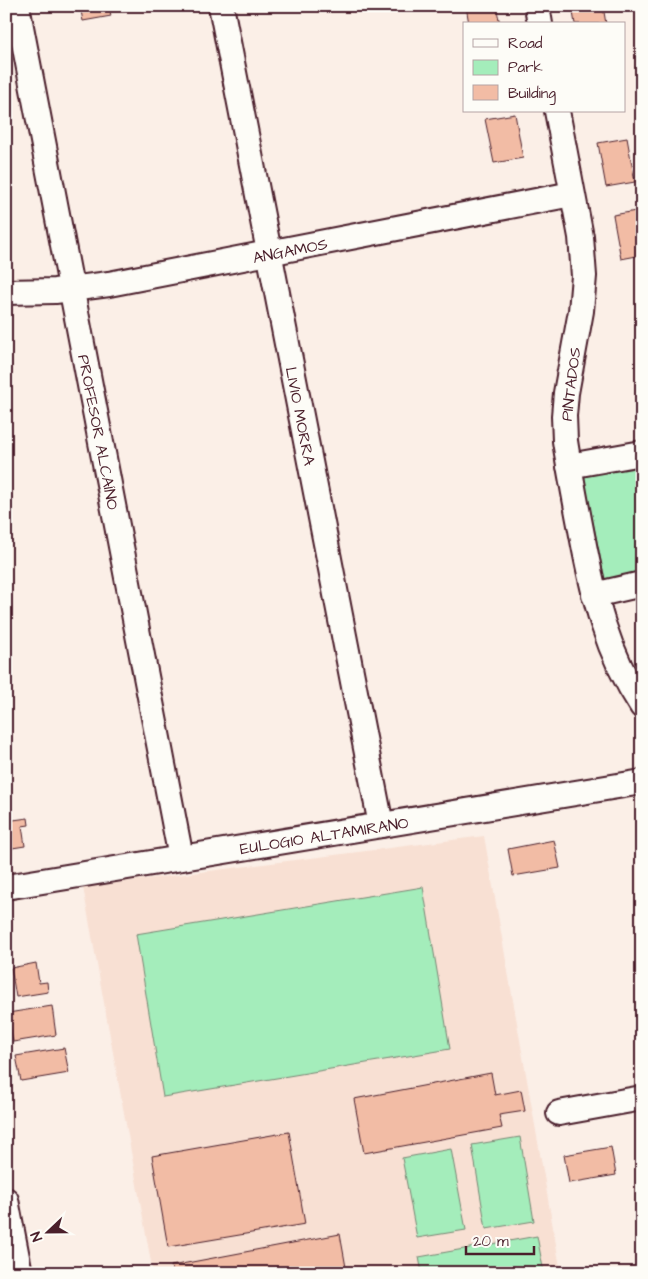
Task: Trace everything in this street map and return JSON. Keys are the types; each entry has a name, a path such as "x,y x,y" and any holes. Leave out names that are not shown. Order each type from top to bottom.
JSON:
{"street":[{"name":"PROFESOR ALCAÍNO","path":"17,6 181,858"},
{"name":"LIVIO MORRA","path":"222,6 381,825"},
{"path":"537,6 540,22"},
{"name":"PINTADOS","path":"557,112 581,237 584,276 581,311 566,393 564,425 569,466 594,595 611,648 622,672 642,706"},
{"name":"ANGAMOS","path":"6,292 71,290 127,281 572,194"},
{"path":"569,466 642,453"},
{"path":"594,595 642,584"},
{"name":"EULOGIO ALTAMIRANO","path":"6,887 642,782"},
{"path":"559,1113 642,1098"},
{"path":"6,1200 20,1273"}],"shaded area":[{"path":"484,836 561,1273 153,1273 83,887"}],"green space":[{"path":"642,462 642,573 605,580 583,474"},
{"path":"423,887 450,1049 163,1097 136,934"},
{"path":"520,1137 534,1221 486,1229 472,1145"},
{"path":"451,1149 466,1230 417,1238 402,1158"},
{"path":"537,1236 544,1273 422,1273 419,1257"}],"building":[{"path":"80,6 109,6 111,16 83,21"},
{"path":"466,6 496,6 500,22 469,22"},
{"path":"572,6 603,6 606,22 575,22"},
{"path":"515,114 523,158 494,163 485,119"},
{"path":"627,138 635,182 606,187 598,143"},
{"path":"642,210 642,255 621,259 613,215"},
{"path":"28,818 29,825 22,826 25,846 6,849 6,821"},
{"path":"554,840 560,868 513,876 508,849"},
{"path":"36,963 39,983 47,982 48,992 16,997 11,968"},
{"path":"52,1006 56,1035 13,1042 8,1013"},
{"path":"64,1048 69,1073 21,1081 16,1056"},
{"path":"491,1073 495,1095 521,1090 525,1111 499,1115 502,1128 364,1153 354,1099"},
{"path":"289,1132 305,1224 168,1247 152,1156"},
{"path":"611,1147 616,1175 569,1183 564,1155"},
{"path":"340,1234 347,1273 173,1273 171,1266"}]}
